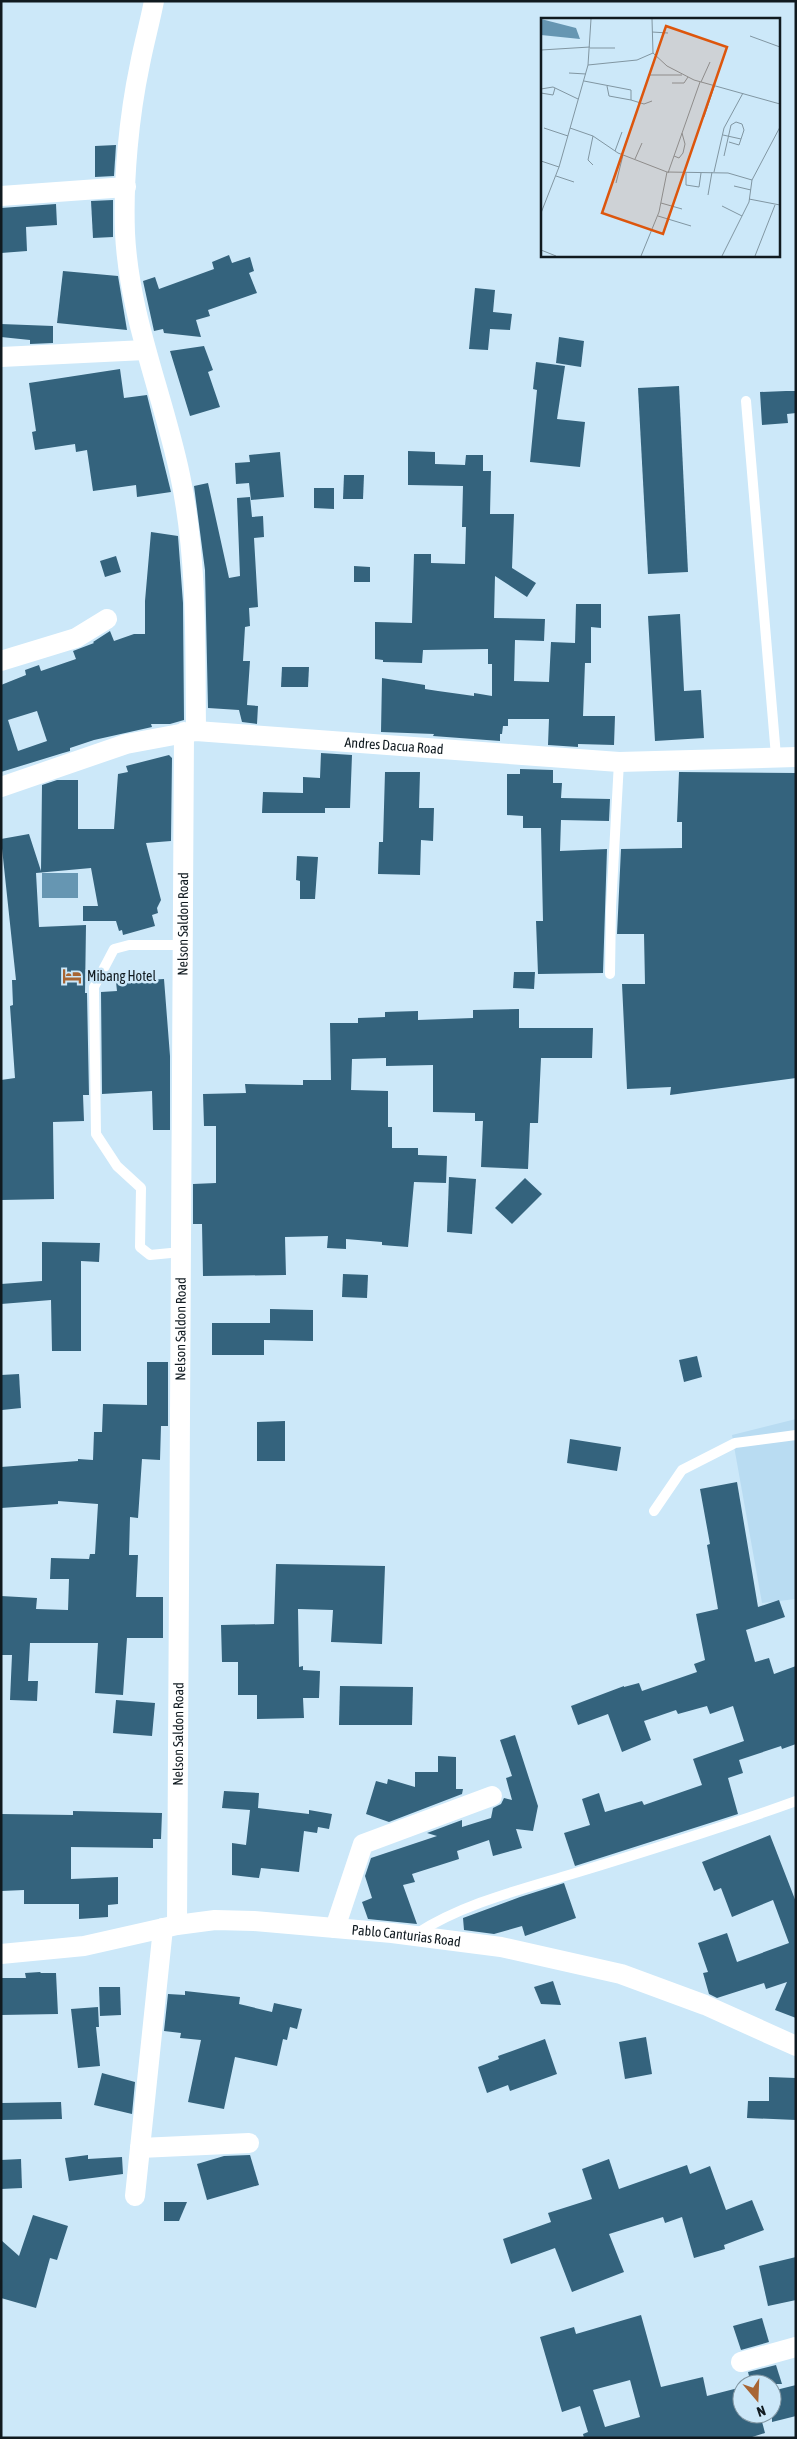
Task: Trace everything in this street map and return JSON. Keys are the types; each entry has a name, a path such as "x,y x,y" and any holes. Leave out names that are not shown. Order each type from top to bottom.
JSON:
{"street":[{"name":"Nelson Saldon Road","path":"135,2196 170,1926 181,1252 183,945 195,601 192,553 180,477 172,439 145,350 130,274 125,233 126,187 140,64 154,1"},
{"path":"1,196 126,187"},
{"path":"1,357 145,350"},
{"path":"1,661 76,638 107,619"},
{"name":"Andres Dacua Road","path":"1,787 126,744 190,732 619,762 786,757"},
{"path":"335,1928 363,1844 492,1796"},
{"name":"Pablo Canturias Road","path":"1,1954 84,1946 170,1926 215,1920 392,1933 411,1937 500,1947 621,1974 705,2005 796,2046"},
{"path":"140,2148 249,2143"},
{"path":"741,2362 796,2347"}],"lane":[{"path":"746,400 786,757"},
{"path":"610,974 611,907 619,762"},
{"path":"181,1252 150,1255 140,1247 141,1188 117,1166 96,1134 94,987 114,949 129,945 183,945"},
{"path":"654,1511 682,1470 735,1443 796,1435"},
{"path":"411,1937 435,1922 495,1898 734,1824 796,1801"}],"shaded area":[{"path":"42,873 78,873 78,898 42,898"},
{"path":"796,1419 796,1599 762,1603 732,1435"}],"building":[{"path":"116,145 114,176 95,177 95,146"},
{"path":"113,200 113,237 93,238 91,201"},
{"path":"56,204 57,225 26,227 27,251 1,253 1,208"},
{"path":"229,255 232,263 250,257 254,271 249,273 257,293 208,310 210,316 196,320 201,337 164,333 163,329 154,331 143,281 155,277 159,289 214,269 212,262"},
{"path":"63,271 118,276 127,330 57,323"},
{"path":"475,288 495,290 493,312 512,314 510,330 490,329 488,350 469,349"},
{"path":"1,324 53,326 53,343 30,344 30,340 1,337"},
{"path":"559,337 584,341 581,367 556,363"},
{"path":"204,346 213,370 208,372 220,407 190,416 170,351"},
{"path":"536,362 565,366 557,419 585,422 580,467 530,462 537,390 533,389"},
{"path":"120,369 124,398 147,395 171,492 137,497 136,485 93,491 87,450 76,452 75,444 35,450 32,432 36,431 29,383"},
{"path":"679,386 688,572 648,574 638,388"},
{"path":"796,391 796,413 787,414 788,423 762,425 760,392"},
{"path":"408,451 435,452 435,464 465,465 466,455 483,455 483,471 491,471 490,514 514,514 512,568 536,583 527,597 495,576 494,618 545,619 544,641 515,640 514,681 549,682 551,642 575,643 576,604 601,604 601,628 591,627 591,663 585,663 583,716 615,716 614,745 578,744 578,747 548,745 549,719 508,719 508,726 503,726 502,734 500,734 500,741 433,736 434,734 381,732 382,678 425,685 425,689 474,696 474,693 492,696 492,664 488,664 488,649 423,650 422,663 383,662 383,660 375,659 375,622 412,623 414,554 431,554 431,563 465,564 466,527 462,527 463,486 408,485"},
{"path":"280,452 284,497 251,500 249,483 236,484 235,463 250,462 249,455"},
{"path":"344,475 364,475 363,499 343,499"},
{"path":"208,483 229,578 240,576 237,498 250,497 252,517 263,516 264,537 254,538 258,607 249,608 250,626 245,627 243,661 250,661 247,705 258,706 257,724 242,722 239,710 208,708 205,570 194,486"},
{"path":"314,488 334,488 334,509 314,508"},
{"path":"151,532 178,536 183,603 184,720 170,724 151,724 152,727 94,740 70,748 70,751 1,772 1,685 26,675 25,670 39,665 41,671 76,659 73,651 94,643 110,631 114,641 134,634 145,634 145,601","holes":["37,711 47,741 18,751 8,720"]},
{"path":"116,556 121,572 105,577 100,561"},
{"path":"354,566 370,567 370,582 354,582"},
{"path":"680,614 684,691 701,690 704,738 655,741 648,616"},
{"path":"282,667 309,667 308,687 281,687"},
{"path":"321,753 352,755 350,808 325,808 325,813 262,813 263,792 303,793 303,777 320,778"},
{"path":"169,755 172,758 171,841 146,843 161,900 157,908 158,913 152,915 155,926 123,935 122,930 119,931 116,921 83,921 83,906 98,906 91,868 36,873 39,927 86,925 85,993 87,993 89,1095 83,1095 84,1121 53,1122 54,1199 1,1200 1,1080 15,1078 10,1006 13,1005 12,980 16,980 1,839 29,834 41,871 42,785 57,780 78,780 78,829 114,829 118,774 128,772 126,766"},
{"path":"520,769 553,770 553,783 562,783 561,798 610,799 609,821 561,820 560,851 607,849 603,973 538,974 536,921 543,921 541,828 523,828 523,816 507,815 507,774 520,774"},
{"path":"385,772 420,772 419,808 434,808 433,841 421,840 420,875 378,874 379,842 383,842"},
{"path":"679,772 796,773 796,1078 670,1095 671,1087 627,1089 622,984 645,984 644,934 617,934 621,849 682,848 682,822 677,822"},
{"path":"297,856 318,857 315,899 300,899 300,881 296,880"},
{"path":"514,972 535,972 534,989 513,988"},
{"path":"164,979 170,1056 170,1130 153,1130 152,1091 102,1094 101,992 117,991 116,982"},
{"path":"519,1009 519,1028 593,1028 592,1058 541,1058 538,1123 530,1123 528,1169 481,1167 483,1121 475,1121 475,1113 433,1112 433,1065 386,1066 386,1058 352,1059 351,1090 388,1091 388,1127 392,1127 392,1148 418,1148 418,1155 447,1156 446,1183 414,1182 408,1247 382,1245 382,1242 346,1239 346,1249 327,1248 328,1236 285,1237 286,1275 203,1276 202,1224 193,1224 193,1184 216,1183 216,1126 204,1126 203,1094 246,1093 245,1084 303,1085 303,1080 331,1080 330,1023 358,1023 358,1018 385,1017 385,1012 418,1011 418,1020 473,1018 473,1010"},
{"path":"449,1177 476,1179 472,1234 447,1232"},
{"path":"525,1178 542,1194 512,1224 495,1208"},
{"path":"42,1242 100,1243 99,1262 81,1261 81,1351 52,1351 51,1300 1,1304 1,1284 42,1281"},
{"path":"343,1274 368,1275 367,1298 342,1297"},
{"path":"270,1309 313,1310 313,1341 264,1340 264,1355 212,1355 212,1323 270,1323"},
{"path":"697,1356 702,1377 684,1382 679,1360"},
{"path":"147,1362 168,1362 168,1426 161,1426 160,1460 142,1459 138,1518 130,1517 129,1555 138,1555 136,1597 163,1597 163,1638 127,1638 123,1695 95,1693 98,1643 30,1643 28,1681 38,1681 37,1701 10,1700 12,1655 1,1655 1,1596 37,1598 36,1609 68,1610 69,1579 50,1579 51,1558 89,1559 90,1554 95,1554 98,1504 58,1501 58,1504 1,1508 1,1467 78,1461 78,1459 93,1460 94,1432 102,1432 103,1404 147,1405"},
{"path":"19,1374 21,1408 2,1410 1,1375"},
{"path":"285,1421 285,1461 257,1461 257,1422"},
{"path":"570,1439 621,1447 617,1471 567,1463"},
{"path":"737,1482 758,1607 779,1600 785,1617 746,1630 755,1662 769,1658 774,1674 796,1666 796,1744 782,1749 781,1746 739,1760 743,1773 728,1778 738,1814 575,1866 564,1833 590,1825 582,1799 599,1793 605,1812 642,1801 644,1805 702,1785 693,1759 744,1741 733,1706 710,1714 707,1706 678,1714 676,1710 644,1721 651,1740 622,1752 608,1714 578,1725 571,1706 624,1686 639,1683 642,1691 697,1672 694,1664 705,1660 696,1614 718,1609 707,1545 710,1544 700,1489"},
{"path":"276,1564 385,1566 382,1644 331,1642 333,1610 298,1609 299,1667 303,1666 303,1670 320,1671 319,1698 303,1698 304,1718 257,1719 257,1695 238,1695 238,1662 222,1662 221,1625 274,1624"},
{"path":"340,1686 413,1687 412,1725 339,1725"},
{"path":"116,1700 155,1703 152,1736 113,1733"},
{"path":"515,1735 538,1806 533,1831 516,1829 522,1848 493,1856 489,1840 457,1851 459,1859 412,1874 415,1882 403,1885 417,1924 368,1919 362,1902 372,1898 365,1876 371,1858 437,1836 427,1833 462,1820 462,1827 491,1818 493,1808 501,1804 504,1798 512,1800 506,1778 512,1776 500,1740"},
{"path":"438,1756 456,1757 456,1789 463,1789 462,1794 389,1822 366,1814 376,1781 387,1784 388,1779 415,1787 415,1772 438,1772"},
{"path":"224,1791 259,1793 258,1808 309,1814 309,1810 332,1814 329,1829 318,1827 317,1833 304,1831 299,1872 261,1868 259,1878 232,1875 232,1843 246,1845 250,1810 222,1808"},
{"path":"73,1811 162,1813 161,1839 153,1839 153,1848 71,1847 71,1879 118,1877 118,1904 108,1905 108,1917 79,1919 79,1904 24,1904 24,1890 1,1891 1,1814 73,1815"},
{"path":"770,1835 796,1902 796,2018 775,2010 787,1982 766,1989 764,1983 717,1998 709,1994 703,1973 708,1972 698,1943 727,1933 737,1962 789,1943 773,1900 732,1917 721,1888 714,1891 702,1862"},
{"path":"564,1883 576,1918 525,1936 522,1926 494,1934 464,1930 463,1918"},
{"path":"25,1973 56,1973 58,2014 1,2015 1,1978 26,1978"},
{"path":"553,1981 561,2005 541,2004 534,1987"},
{"path":"99,1987 120,1987 121,2015 100,2016"},
{"path":"185,1991 240,1997 239,2004 272,2012 274,2003 302,2009 297,2029 290,2027 287,2040 283,2039 277,2066 235,2057 224,2109 188,2102 201,2040 180,2038 181,2033 164,2031 168,1994 185,1995"},
{"path":"98,2007 99,2027 96,2027 100,2066 78,2068 71,2009"},
{"path":"646,2037 652,2074 625,2079 619,2042"},
{"path":"545,2039 557,2074 510,2091 508,2085 487,2093 478,2067 499,2059 498,2056"},
{"path":"102,2073 135,2082 132,2114 94,2105"},
{"path":"769,2077 796,2078 796,2120 747,2118 748,2101 769,2101"},
{"path":"61,2102 62,2119 1,2120 1,2103"},
{"path":"88,2155 88,2159 122,2157 123,2174 69,2181 65,2158"},
{"path":"250,2155 259,2185 207,2200 197,2164 224,2156"},
{"path":"21,2159 22,2188 1,2189 1,2160"},
{"path":"609,2159 619,2189 687,2165 690,2174 710,2166 726,2210 752,2200 764,2230 724,2245 725,2249 694,2258 682,2217 665,2223 663,2217 609,2234 624,2272 572,2292 555,2248 511,2264 503,2239 551,2222 548,2213 592,2199 582,2169"},
{"path":"164,2202 187,2202 179,2221 164,2221"},
{"path":"33,2215 68,2226 57,2260 50,2258 36,2308 1,2298 1,2240 19,2256"},
{"path":"796,2257 796,2300 768,2306 759,2266"},
{"path":"641,2315 661,2387 703,2377 707,2396 732,2390 732,2424 763,2424 765,2433 749,2438 584,2438 583,2434 588,2432 580,2406 562,2412 540,2337 574,2327 576,2334","holes":["630,2380 640,2417 605,2427 593,2390"]},
{"path":"762,2318 769,2342 741,2350 733,2326"},
{"path":"776,2365 779,2374 748,2374 748,2372"},
{"path":"796,2385 796,2416 782,2420 782,2388"}],"place":[{"name":"Mibang Hotel","path":"72,976"}]}
